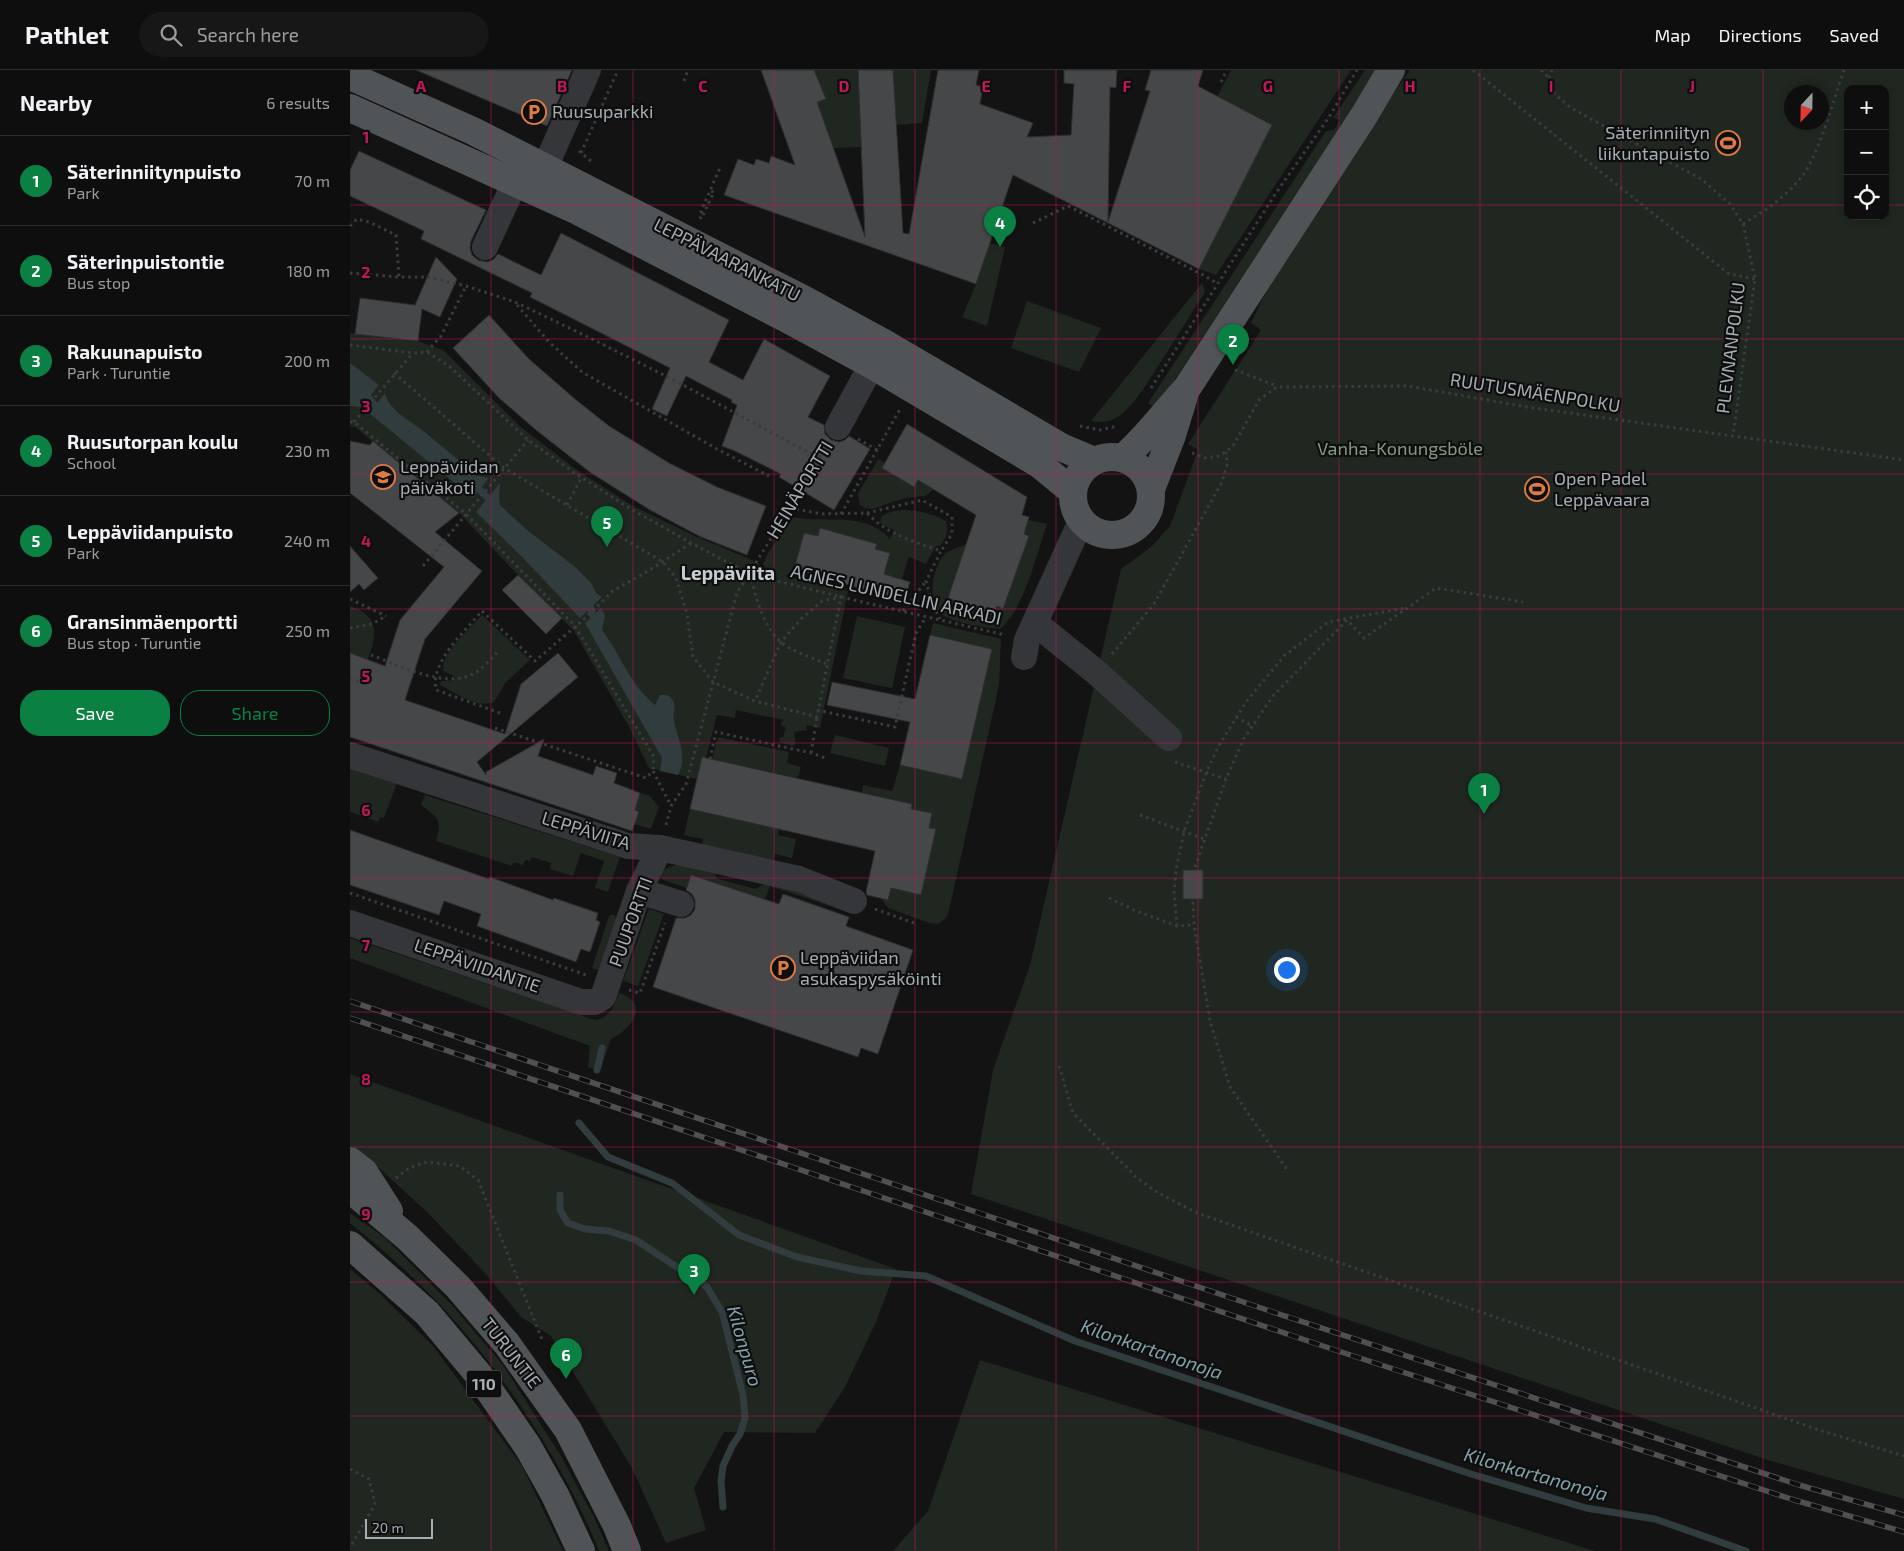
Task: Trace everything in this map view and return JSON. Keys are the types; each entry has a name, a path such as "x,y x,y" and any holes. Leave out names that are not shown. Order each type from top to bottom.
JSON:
{"main road":[{"path":"1123,458 1143,441 1162,415 1187,388 1392,70"},
{"name":"LEPPÄVAARANKATU","path":"350,76 473,131 536,162 587,190 804,300 878,354 1039,464 1074,492"},
{"name":"LEPPÄVAARANKATU","path":"350,108 525,187 878,354 1064,448 1094,461"},
{"path":"1151,489 1142,470 1134,463 1123,458 1104,458 1094,461 1080,473 1074,492 1075,508 1084,522 1100,533 1118,534 1136,527 1144,518 1149,508 1151,489 1171,438 1187,388"},
{"path":"350,1161 364,1172 407,1237"},
{"name":"TURUNTIE","path":"350,1190 407,1237 458,1287 507,1344 568,1430 628,1551"},
{"name":"110","path":"350,1245 427,1313 478,1374 528,1447 555,1495 581,1551"}],"street":[{"path":"485,247 525,187 536,162 557,141 588,70"},
{"name":"HEINÄPORTTI","path":"838,427 878,354"},
{"path":"1084,522 1076,532 1029,640 1096,672 1170,749"},
{"name":"LEPPÄVIITA","path":"350,754 628,846 660,848 799,880 854,901"},
{"name":"PUUPORTTI","path":"606,990 639,891 660,848"},
{"path":"639,891 677,903"},
{"name":"LEPPÄVIIDANTIE","path":"350,923 581,1002 595,1002 606,990"}],"path":[{"path":"582,153 618,70"},
{"path":"684,81 688,70"},
{"path":"1221,82 1227,70"},
{"path":"1149,392 1276,193 1329,117 1357,70"},
{"path":"1474,70 1729,274 1755,279"},
{"name":"PLEVNANPOLKU","path":"1540,70 1549,78 1555,94 1571,108 1701,179 1730,204 1743,224 1755,279 1733,436"},
{"path":"1549,78 1552,70"},
{"path":"1829,113 1844,70"},
{"path":"1743,224 1768,209 1788,192 1804,174 1823,130"},
{"path":"557,141 582,153 597,167"},
{"path":"692,215 700,220 701,211 720,168"},
{"path":"1033,224 1068,206 1218,284"},
{"path":"350,226 357,220 369,222 396,235 399,277"},
{"path":"350,273 427,277 466,286 515,302 652,369 819,458"},
{"path":"350,345 413,353 428,352 441,336 466,286"},
{"path":"515,302 549,342 582,372 769,476"},
{"name":"AGNES LUNDELLIN ARKADI","path":"428,352 449,366 528,440 581,478 631,509 750,574 1029,640"},
{"path":"413,353 352,422 466,514 575,626 654,757 653,771 671,806"},
{"path":"1236,370 1277,386"},
{"path":"394,373 504,468 663,562 676,578 687,614 693,657 713,682 755,701 816,717"},
{"path":"1195,455 1204,458 1220,456 1233,446 1259,400 1277,386"},
{"name":"RUUTUSMÄENPOLKU","path":"1277,386 1408,386 1528,407 1904,460"},
{"path":"841,515 901,408"},
{"path":"1076,425 1100,430 1117,427 1122,423"},
{"path":"838,427 877,450"},
{"name":"HEINÄPORTTI","path":"660,848 671,806 686,784 737,593 838,427"},
{"path":"423,566 528,440"},
{"path":"1096,672 1154,604 1222,482 1227,465 1226,451"},
{"path":"567,505 581,478"},
{"path":"790,508 822,514 841,515 867,513 922,500 952,517 952,534 926,581 903,611"},
{"path":"867,513 876,523 896,534 942,551"},
{"path":"500,713 436,690 436,678 446,653 482,611 535,661 583,620 613,591 663,562 691,543"},
{"path":"750,574 758,602 768,624 781,642 827,664"},
{"path":"926,581 932,603 940,620"},
{"path":"1347,620 1364,638 1436,588 1523,602"},
{"path":"755,701 781,642 822,601 841,597 817,710 811,753"},
{"path":"350,599 386,616 372,624 350,628"},
{"path":"1177,926 1174,894 1176,870 1184,832 1206,773 1218,747 1236,717 1284,656 1328,622 1408,608"},
{"path":"817,710 895,727 916,633 926,617"},
{"path":"1195,867 1235,755 1252,726 1274,696 1347,620"},
{"path":"371,655 436,678 455,678 473,674 497,653"},
{"path":"350,680 361,682"},
{"path":"1236,717 1252,726"},
{"path":"495,728 646,778 653,771"},
{"path":"710,759 716,732 811,753 828,759"},
{"path":"1170,749 1206,773 1226,780"},
{"path":"1140,815 1204,839"},
{"path":"350,893 606,990"},
{"path":"1109,898 1134,910 1177,926 1194,925"},
{"path":"854,901 914,923"},
{"path":"1194,902 1194,925 1210,1021 1230,1087 1288,1171"},
{"path":"640,994 677,903"},
{"path":"1059,1066 1073,1113 1136,1176 1155,1191 1197,1213 1816,1429 1904,1456"},
{"path":"395,1180 409,1168 427,1162 460,1166 478,1180 543,1342"},
{"path":"350,1469 369,1479 375,1504 350,1548"}],"green space":[{"path":"814,70 858,70 861,147 833,148 817,102 825,99"},
{"path":"893,70 931,70 922,123 896,125"},
{"path":"1231,70 1351,70 1216,275 1199,269 1271,125 1217,97"},
{"path":"1365,70 1375,70 1355,104 1156,409 1148,403 1326,131 1334,130 1340,120 1333,118"},
{"name":"Vanha-Konungsböle","path":"1410,70 1904,70 1904,1499 1771,1461 971,1194 993,1070 1030,965 1121,569 1151,547 1170,526 1198,450 1188,444 1261,330 1251,323 1283,256 1354,148"},
{"path":"989,243 1005,247 987,326 962,317 976,284"},
{"path":"1202,283 1205,292 1143,390 1127,409 1115,418 1100,422 1091,421"},
{"path":"1027,301 1101,328 1079,372 1011,348"},
{"path":"350,333 418,341 443,350 522,428 577,470 633,506 766,568 763,564 768,553 792,517 856,521 868,524 890,539 894,530 880,522 881,517 896,511 913,510 931,514 946,521 947,528 944,540 940,546 936,546 926,564 909,557 902,579 884,574 890,553 875,549 876,545 820,531 818,536 804,533 794,569 785,576 848,591 820,728 806,725 807,730 794,732 796,744 792,746 780,742 779,738 783,737 786,728 781,725 781,722 784,720 735,710 735,718 717,715 706,758 702,757 697,779 649,768 628,725 574,631 459,513 355,427 350,426"},
{"path":"878,459 885,463 882,468 913,486 918,480 934,489 925,496 905,498 872,509 865,508 860,505 858,494"},
{"path":"1028,520 1047,524 1023,595 1016,609 1000,629 962,623 943,615 934,602 933,594 934,576 937,567 947,552 967,544 948,598 993,614 997,606 1003,609 1029,536 1023,533"},
{"path":"350,606 362,612 370,619 374,627 369,657 360,678 350,676"},
{"path":"482,615 530,660 506,682 494,702 487,704 473,702 440,685 441,681 455,680 454,676 443,671 443,664 451,649"},
{"path":"857,616 905,627 892,688 843,678"},
{"path":"933,623 1001,639 999,685 948,915 938,924 929,923 888,908 881,898 888,900 891,888 921,895 936,830 929,828 931,813 911,809 912,804 862,792 863,785 892,791 900,765 962,778 992,649 930,635"},
{"path":"835,735 889,748 885,766 830,753"},
{"path":"718,737 789,752 787,763 801,767 798,778 712,759"},
{"path":"350,768 397,783 384,818 380,817 378,822 350,812"},
{"path":"640,793 649,795 659,807 651,829 634,824 639,812 635,810"},
{"path":"425,795 620,857 608,892 595,888 604,861 581,853 573,876 550,869 551,863 532,857 530,861 526,860 523,865 514,862 512,866 436,841 439,823 435,816 421,805"},
{"path":"690,809 779,829 778,835 796,839 792,858 775,854 773,862 702,846 703,839 684,835"},
{"path":"685,863 711,868 718,879 756,889 767,882 789,887 848,912 770,886 765,899 691,875 687,888 663,880 660,875 662,872 671,866"},
{"path":"649,909 664,914 638,986 623,981"},
{"path":"612,914 616,917 618,925 603,972 592,968 609,916"},
{"path":"350,938 595,1020 608,1014 619,993 629,997 634,1003 636,1009 635,1016 626,1029 611,1039 600,1071 588,1067 590,1046 350,958"},
{"path":"350,1074 896,1269 876,1322 845,1387 815,1433 724,1432 694,1488 706,1530 666,1543 632,1468 551,1336 521,1317 485,1273 428,1213 379,1168 350,1147"},
{"path":"350,1213 384,1237 452,1305 503,1365 561,1456 595,1519 609,1551 599,1551 569,1486 551,1454 488,1361 431,1296 398,1264 350,1223"},
{"path":"350,1269 379,1293 433,1346 522,1466 563,1551 350,1551"},
{"path":"980,1360 1595,1551 893,1551 928,1511"}],"shaded area":[{"path":"350,363 379,385 361,407 350,406"},
{"path":"385,393 388,402 398,413 422,430 474,475 489,478 473,498 369,413"},
{"path":"500,483 500,505 527,530 574,566 592,584 596,593 602,597 580,618 476,512"},
{"path":"601,608 605,616 602,630 632,679 655,705 660,695 669,696 673,701 674,721 682,755 681,768 678,775 660,771 662,758 585,623"}],"building":[{"name":"Ruusuparkki","path":"416,70 572,70 547,126"},
{"path":"761,70 814,70 826,99 817,102 865,237 858,70 893,70 903,233 909,234 938,70 979,70 976,85 983,87 980,104 1033,123 1027,137 1071,135 1074,84 1064,83 1064,70 1117,70 1116,88 1110,87 1108,222 1150,91 1145,90 1151,70 1203,70 1198,86 1272,125 1199,269 1013,175 976,284 724,195 738,159 754,165 756,159 769,163 771,156 795,165"},
{"path":"359,151 486,210 471,241 472,255 478,260 487,262 493,260 498,254 541,275 561,233 729,320 709,362 743,380 764,339 830,376 808,417 824,425 825,434 831,440 839,442 849,436 870,449 834,510 779,477 781,474 722,446 737,405 731,402 732,400 686,376 667,416 652,409 670,368 530,297 532,293 421,239 424,231 350,196 350,170"},
{"path":"436,257 457,279 440,317 422,309 418,341 355,334 360,298 415,305"},
{"path":"489,315 529,359 609,426 669,463 717,487 766,506 747,555 701,537 650,510 591,473 499,398 453,348"},
{"path":"907,424 1027,497 1022,515 1029,517 1024,534 1029,536 1003,609 997,606 993,615 948,598 976,515 918,480 914,487 882,468"},
{"path":"350,441 370,445 373,441 459,513 435,532 482,571 425,639 405,700 505,734 521,684 558,653 578,677 477,762 486,775 486,772 544,739 538,756 593,775 596,766 617,773 614,783 640,793 635,810 639,812 632,831 350,737 350,653 385,666 400,620 444,567 350,493"},
{"path":"820,528 877,544 875,549 890,553 884,574 910,582 904,601 794,569 804,533 818,536"},
{"path":"350,546 378,578 364,590 359,584 350,592"},
{"path":"518,575 562,618 546,634 502,590"},
{"path":"930,635 992,649 962,779 900,765 910,722 827,705 832,682 915,699"},
{"path":"702,757 912,804 911,809 932,813 929,828 936,829 921,895 891,888 888,900 867,895 866,892 875,851 690,809"},
{"path":"350,830 489,879 490,877 553,900 554,898 598,913 596,920 600,922 590,952 581,949 576,962 477,926 481,914 444,901 439,915 350,885"},
{"path":"1183,870 1203,870 1203,899 1183,899"},
{"name":"Leppäviidan asukaspysäköinti","path":"691,875 779,904 783,894 849,917 846,926 913,950 878,1054 861,1048 858,1057 653,987 676,918 685,918 691,915 695,909 695,900 692,894 686,890"}],"waterway":[{"path":"364,391 380,412"},
{"path":"474,484 493,503"},
{"path":"589,601 595,625"},
{"path":"597,1070 602,1048"},
{"name":"Kilonkartanonoja","path":"579,1123 608,1157 672,1183 739,1235 797,1257 861,1271 926,1276 1075,1341 1471,1474 1586,1508 1655,1519 1746,1551"},
{"name":"Kilonpuro","path":"560,1195 560,1210 568,1223 585,1229 609,1231 636,1240 707,1287 722,1312 743,1395 745,1418 740,1434 723,1466 721,1481 723,1507"}],"railway":[{"path":"350,1001 1270,1311 1799,1485 1904,1515"},
{"path":"350,1018 1326,1347 1791,1499 1904,1532"}],"place":[{"name":"Ruusuparkki","path":"534,112"},
{"name":"Säterinniityn liikuntapuisto","path":"1728,143"},
{"name":"Ruusutorpan koulu","path":"1000,247"},
{"name":"Säterinpuistontie","path":"1233,365"},
{"name":"Leppäviidan päiväkoti","path":"383,477"},
{"name":"Open Padel Leppävaara","path":"1537,489"},
{"name":"Leppäviidanpuisto","path":"607,547"},
{"name":"Säterinniitynpuisto","path":"1484,814"},
{"name":"Leppäviidan asukaspysäköinti","path":"783,968"},
{"name":"Rakuunapuisto","path":"694,1295"},
{"name":"Gransinmäenportti","path":"566,1379"}],"district":[{"name":"Leppäviita","path":"728,573"}]}
